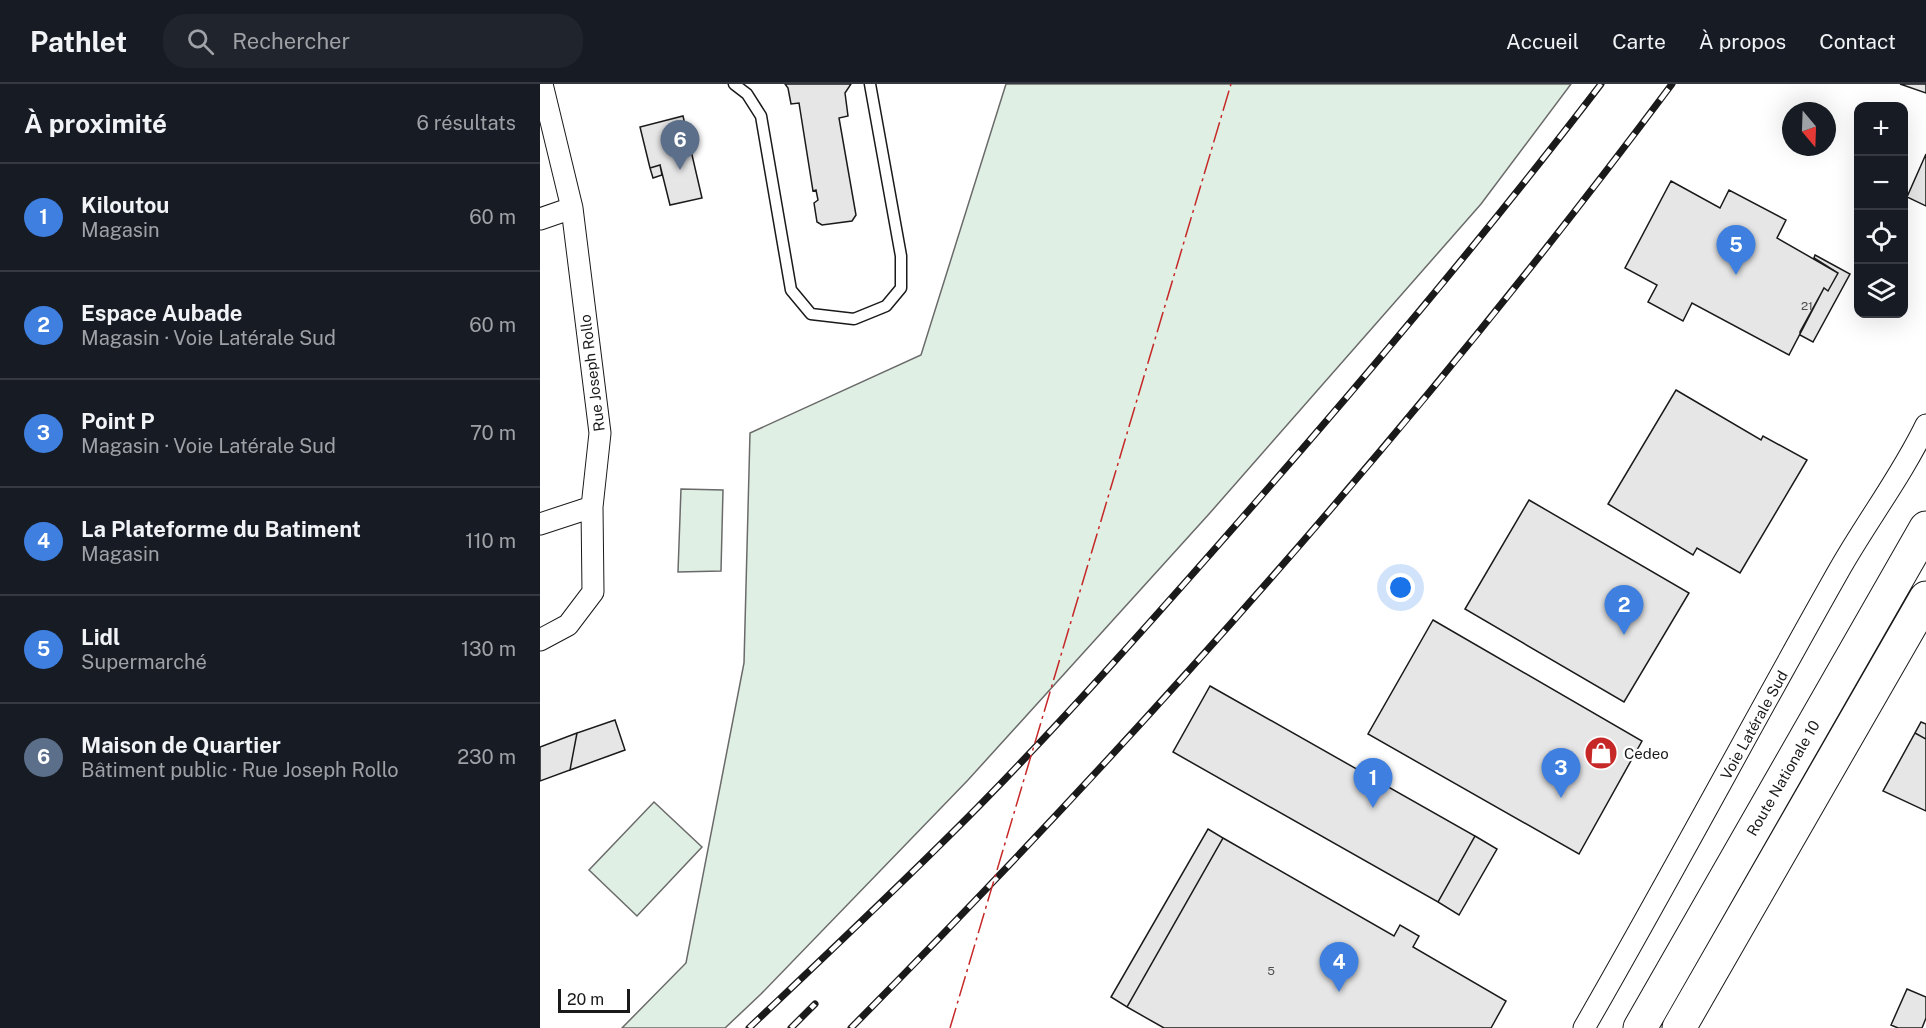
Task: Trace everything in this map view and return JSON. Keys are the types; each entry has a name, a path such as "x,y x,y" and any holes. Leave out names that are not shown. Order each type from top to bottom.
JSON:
{"main road":[{"name":"Route Nationale 10","path":"1640,1028 1926,528"},
{"path":"1679,1028 1926,597"}],"street":[{"name":"Rue Joseph Rollo","path":"540,640 568,625 593,592 592,507 600,433 572,208 542,84"},
{"path":"540,219 572,208"},
{"name":"Voie Latérale Sud","path":"1584,1028 1655,905 1839,570 1912,453 1926,425"},
{"path":"540,524 592,507"}],"lane":[{"path":"734,84 747,94 761,116 791,290 811,314 854,319 886,306 901,288 901,256 870,84"}],"green space":[{"path":"1006,84 1571,84 1481,204 1209,514 968,780 761,994 725,1028 622,1028 686,963 744,663 750,433 921,355"},
{"path":"681,489 723,490 721,571 678,572"},
{"path":"654,802 702,847 637,916 589,870"}],"building":[{"path":"785,84 851,84 845,93 848,116 839,118 856,215 852,221 822,225 817,222 814,203 818,200 816,190 813,191 799,103 791,104"},
{"path":"1900,84 1926,84 1926,93"},
{"path":"683,116 702,198 670,205 660,165 650,168 640,127"},
{"path":"1926,154 1926,206 1908,197"},
{"path":"660,165 662,175 653,178 650,168"},
{"path":"1671,181 1720,208 1729,190 1786,220 1777,238 1838,273 1828,291 1824,288 1789,355 1692,303 1683,321 1648,302 1657,285 1625,268"},
{"path":"1815,255 1850,274 1813,342 1800,335 1800,332 1824,288 1828,291 1838,273 1814,258"},
{"path":"1676,390 1761,440 1763,436 1807,460 1740,573 1697,548 1693,555 1608,504"},
{"path":"1529,500 1689,593 1624,702 1465,609"},
{"path":"1433,620 1642,741 1579,854 1368,734"},
{"path":"1210,686 1475,836 1438,902 1173,752"},
{"path":"615,720 625,750 570,770 577,733"},
{"path":"1921,722 1926,724 1926,739 1915,733"},
{"path":"577,733 570,770 540,781 540,747"},
{"path":"1915,733 1926,739 1926,811 1883,791"},
{"path":"1208,829 1223,838 1127,1007 1111,997"},
{"path":"1475,836 1497,849 1459,915 1438,902"},
{"path":"1223,838 1394,936 1400,925 1419,936 1413,947 1506,1001 1491,1028 1164,1028 1127,1007"},
{"path":"1907,989 1926,997 1926,1018 1922,1028 1898,1028 1891,1025"}],"railway":[{"path":"749,1028 951,834 1112,664 1380,358 1470,250 1601,84"},
{"path":"851,1028 1068,803 1278,571 1479,331 1577,209 1672,84"},
{"path":"791,1028 815,1004"}],"power":[{"path":"950,1028 1231,84"}],"place":[{"name":"Maison de Quartier","path":"680,170"},
{"name":"Lidl","path":"1736,275"},
{"name":"Espace Aubade","path":"1624,635"},
{"name":"Cedeo","path":"1601,753"},
{"name":"Point P","path":"1561,798"},
{"name":"Kiloutou","path":"1373,808"},
{"name":"La Plateforme du Batiment","path":"1339,992"}]}
